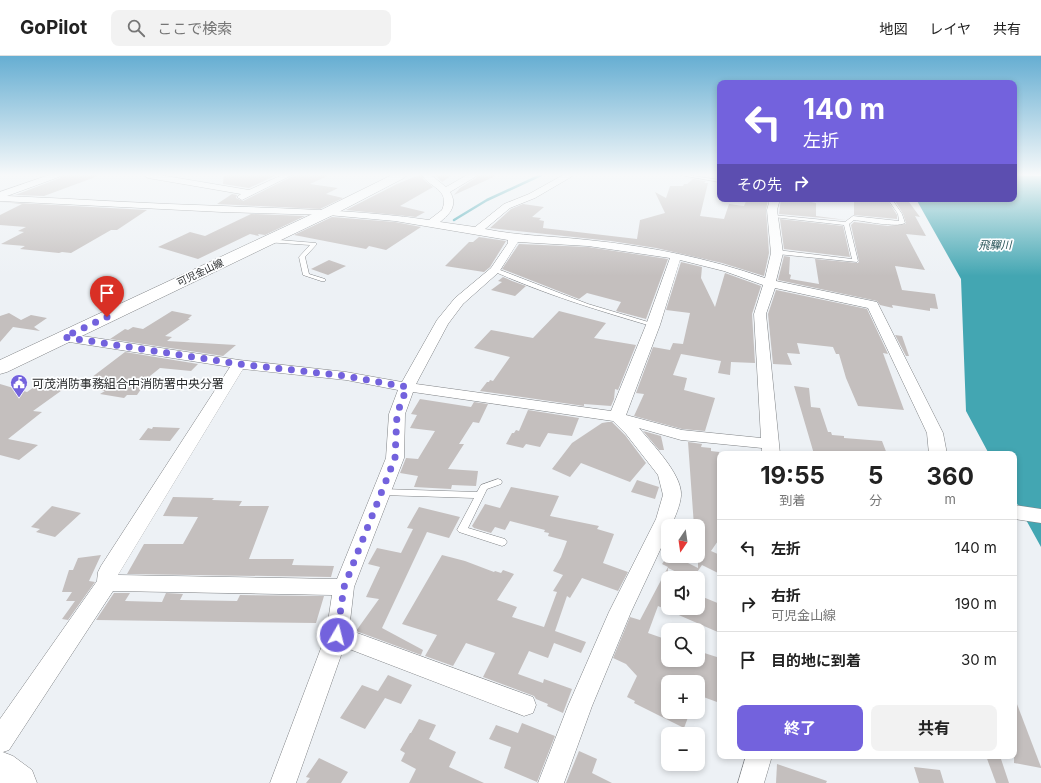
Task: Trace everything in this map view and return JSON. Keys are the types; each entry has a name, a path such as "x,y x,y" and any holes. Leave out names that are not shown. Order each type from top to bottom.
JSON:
{"main road":[{"name":"可児金山線","path":"0,368 334,209"},
{"path":"0,769 19,783"}],"street":[{"path":"247,209 328,212 395,218 432,223 513,238 588,243 676,256 728,268 770,283 874,305 935,433 938,451"},
{"path":"432,223 447,209"},
{"path":"477,231 503,209"},
{"path":"64,337 239,364 346,376 407,387 617,417 681,435 771,449 760,314 770,283 777,252 772,209"},
{"path":"284,783 337,635 344,587 395,458 397,414 407,387 442,323 459,301 495,270 513,243 513,238"},
{"path":"617,417 653,326 676,256"},
{"path":"0,741 107,583 108,572 239,364"},
{"path":"551,783 583,699 620,612 665,519 672,495 667,474 632,430 617,417"},
{"path":"1017,512 1041,516"},
{"path":"107,583 344,587"},
{"path":"337,635 524,705"},
{"path":"751,783 758,759"}],"lane":[{"path":"772,216 846,224 853,218 902,223 900,214 897,209"},
{"path":"777,252 855,261 846,224"},
{"path":"266,241 314,244 302,257 306,275 323,280"},
{"path":"495,270 586,305 653,326"},
{"path":"498,482 484,487 462,530 502,542"},
{"path":"382,492 480,495"}],"water":[{"name":"飛驒川","path":"922,209 1041,209 1041,547 1017,503 1017,451 987,451 966,411 961,279"}],"building":[{"path":"12,209 147,210 117,230 111,230 71,253 20,249 25,246 1,244 24,232 18,231 26,227 0,225 0,215"},
{"path":"412,209 425,212 416,217 346,210"},
{"path":"511,209 542,209 532,217 541,218 539,220 544,221 543,228 637,239 640,220 665,213 663,209 702,209 700,216 724,219 727,209 766,209 769,253 764,276 722,263 656,248 611,241 490,228"},
{"path":"780,209 816,209 816,216 846,220 779,214"},
{"path":"854,209 893,209 897,215 897,219 854,215"},
{"path":"900,209 914,209 920,217 915,216 926,236 906,234 925,270 895,266 902,290 935,294 938,309 930,308 930,311 892,305 893,308 880,305 877,301 778,280 784,256 790,257 790,279 819,284 815,259 858,263 859,261 851,225 854,222 888,226 905,224 903,214"},
{"path":"251,214 305,216 265,235 258,234 259,236 250,234 198,259 158,247 190,232 205,236"},
{"path":"332,217 395,222 421,227 386,250 369,246 366,249 294,235"},
{"path":"780,219 843,226 850,257 784,249"},
{"path":"479,237 506,241 490,267 484,272 445,266 469,242 473,242"},
{"path":"519,244 588,247 668,259 646,319 616,311 621,302 587,293 579,299 502,269"},
{"path":"329,260 346,266 328,275 311,269"},
{"path":"681,262 702,267 701,278 715,307 725,273 761,286 752,314 755,363 731,362 730,375 718,373 721,361 681,354 673,375 687,378 684,390 715,398 705,431 682,429 634,416 644,394 636,393 653,347 670,350 673,343 683,344 690,313 666,310"},
{"path":"503,277 526,286 515,296 491,290 502,282 498,281"},
{"path":"776,290 867,309 888,354 883,353 904,410 858,406 846,378 839,354 836,354 833,347 797,343 800,354 787,353 792,365 773,364 768,314"},
{"path":"172,311 192,315 188,319 190,319 165,336 172,337 167,341 236,345 223,356 110,339 125,329 128,330 133,327 143,329"},
{"path":"559,311 606,323 594,338 636,345 618,390 615,389 614,399 611,406 584,404 584,406 480,391 487,382 490,380 493,381 510,357 474,348 491,330 533,338"},
{"path":"9,313 21,320 31,315 47,318 34,327 40,331 13,327 0,342 0,316"},
{"path":"895,335 902,336 909,356 906,356"},
{"path":"125,352 198,364 191,371 160,368 150,376 137,395 127,395 124,398 100,394 105,391 79,387"},
{"path":"47,378 72,383 33,411 42,412 8,439 38,445 19,460 0,455 0,384 27,392"},
{"path":"794,386 809,388 811,407 820,408 828,432 831,432 832,435 844,436 844,438 882,441 886,451 813,451"},
{"path":"420,399 471,407 474,402 488,404 479,423 473,422 459,444 464,444 448,469 478,471 476,486 452,485 451,489 414,487 418,476 400,473 406,458 418,459 435,431 410,428 417,415 411,414"},
{"path":"528,410 579,418 572,436 548,433 540,447 526,444 523,448 506,444 512,433 516,430 519,431"},
{"path":"612,422 625,435 646,463 630,482 581,463 570,477 552,469 572,443 602,423"},
{"path":"153,427 180,428 170,441 139,440 148,428 152,429"},
{"path":"643,431 661,436 664,450 659,450"},
{"path":"688,442 702,444 701,447 711,448 711,451 717,452 717,542 711,551 717,554 717,572 702,565 698,571 674,571 668,568 668,571 666,571 668,567 662,564 688,563 698,568 698,563 705,563 705,519 694,519"},
{"path":"637,480 659,487 655,499 631,492"},
{"path":"511,487 559,496 550,516 599,526 597,529 614,534 603,563 628,572 618,591 582,578 570,598 567,596 555,631 586,642 581,653 554,643 548,658 529,651 518,674 543,683 544,679 572,689 563,713 547,706 548,704 536,699 534,696 483,677 495,653 466,643 453,666 425,656 437,635 402,624 442,555 465,561 494,572 501,573 503,570 514,574 497,600 517,607 512,617 544,627 557,592 553,591 563,575 553,571 561,557 567,541 548,536 549,533 544,532 545,530 510,521 505,530 495,527 491,533 472,526 485,504 500,508"},
{"path":"173,497 214,498 212,500 242,501 239,506 269,506 249,559 294,559 292,565 334,566 331,577 127,574 144,544 183,544 198,517 163,516"},
{"path":"52,506 81,513 55,537 36,532 40,529 31,527"},
{"path":"419,507 460,517 449,538 427,532 382,628 423,650 421,655 356,631 379,599 366,597 380,567 368,564 377,548 401,553 413,529 407,528"},
{"path":"101,555 89,581 95,582 68,620 62,619 75,601 66,601 72,592 62,592 69,570 73,570 78,558"},
{"path":"661,580 661,607 658,606 648,633 661,638 661,667 705,667 705,653 717,657 717,702 705,698 705,675 661,675 661,716 634,703 635,701 627,697 637,676 626,664 613,658 630,617 640,620"},
{"path":"114,593 130,593 125,601 162,602 166,593 183,594 180,600 237,601 240,595 324,596 316,623 96,620"},
{"path":"705,598 717,603 717,632 705,626 705,623 697,623 679,615 705,615"},
{"path":"388,675 412,685 401,704 385,698 365,729 340,718 362,685 378,691"},
{"path":"1017,704 1041,768 1014,763 1014,759 1017,759"},
{"path":"419,719 436,725 429,739 456,752 449,767 484,783 409,783 416,769 401,761 405,753 400,750"},
{"path":"666,719 687,719 684,727"},
{"path":"522,723 555,736 537,782 504,768 511,747 489,739 496,725 518,733"},
{"path":"579,751 597,759 592,773 612,783 566,783"},
{"path":"319,758 348,772 341,783 306,783 310,778 306,777"},
{"path":"987,759 1001,759 1009,783 996,783"},
{"path":"777,764 827,781 826,783 776,783"},
{"path":"914,767 940,770 944,783 919,783"}],"waterway":[{"path":"454,220 472,209"}],"place":[{"name":"可茂消防事務組合中消防署中央分署","path":"19,398"}],"route":[{"path":"107,317 64,337 239,364 346,376 407,387 397,414 395,458 344,587 337,635"}]}
